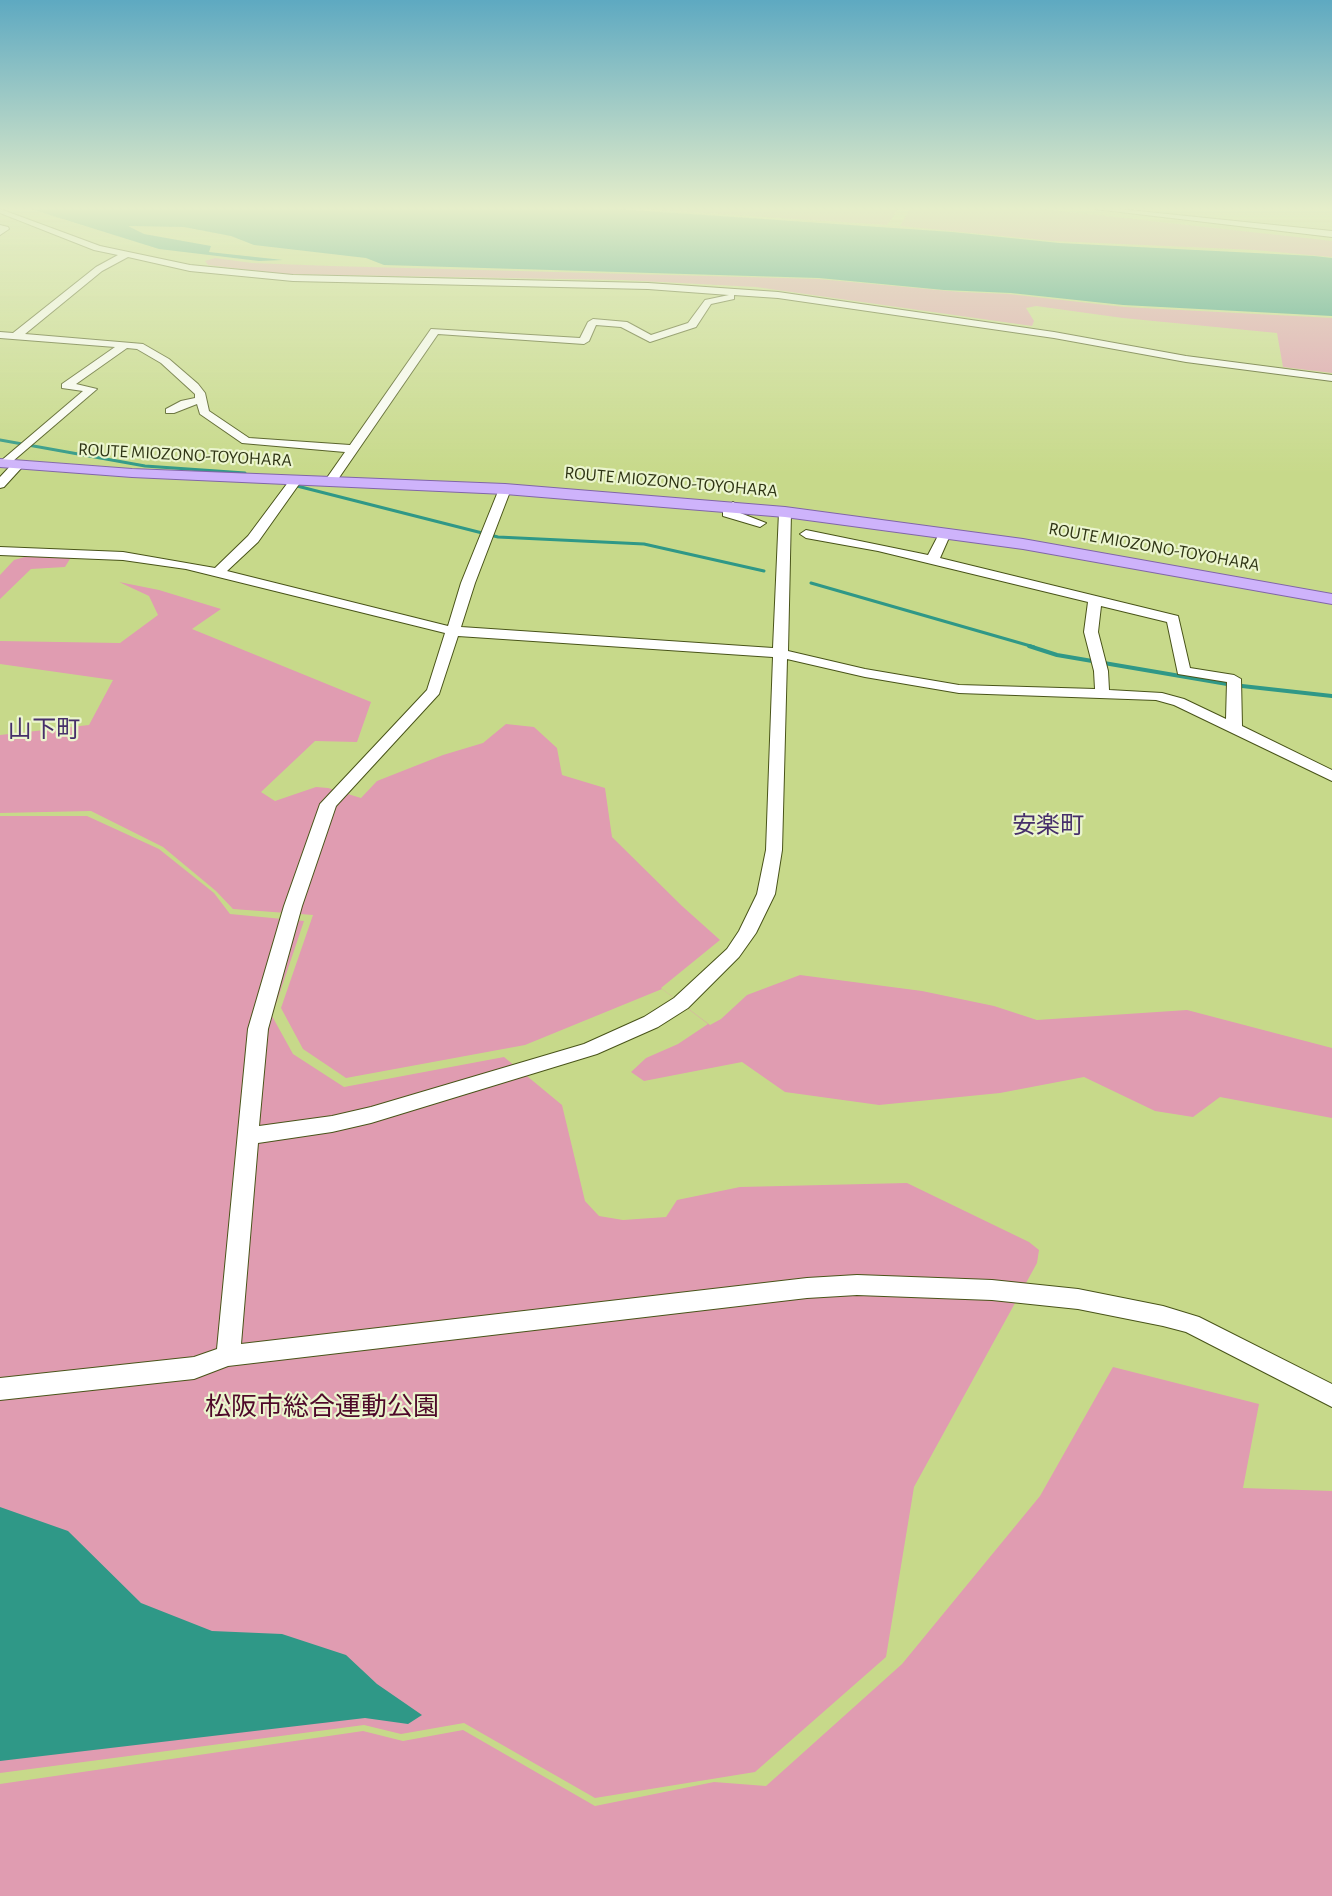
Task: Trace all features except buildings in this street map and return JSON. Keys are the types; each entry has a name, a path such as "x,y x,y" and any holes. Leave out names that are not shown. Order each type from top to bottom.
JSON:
{"main road":[{"name":"ROUTE MIOZONO-TOYOHARA","path":"8,464 330,482 505,489 785,512 945,533 1128,561 1332,599"}],"street":[{"path":"16,336 64,297"},
{"path":"330,482 435,331 584,341 592,322 623,324 650,339 692,326 708,302 733,297"},
{"path":"800,297 1045,333 1186,359 1332,378"},
{"path":"0,335 142,347 165,361 197,389 204,412 246,441 352,449"},
{"path":"0,484 8,464 27,444 92,389 66,386 125,345"},
{"path":"171,411 186,403 200,400"},
{"path":"218,573 254,539 296,480"},
{"path":"228,1356 260,1014 325,812 334,796 434,691 452,631 505,489"},
{"path":"733,507 727,513 760,523"},
{"path":"248,1136 332,1124 371,1115 590,1049 651,1022 681,1003 713,975 747,933 766,894 771,876 785,512"},
{"path":"932,561 945,533"},
{"path":"806,534 878,547 1173,619 1183,671 1234,679 1234,729"},
{"path":"0,551 123,556 218,573 452,631 780,653 937,687 996,691 1101,692 1166,698 1332,776"},
{"path":"1095,600 1091,632 1098,662 1101,692"},
{"path":"0,1389 194,1368 228,1356 807,1287 857,1285 981,1289 1078,1299 1182,1322 1332,1396"}],"green space":[{"path":"830,297 1039,297 1124,307 1332,318 1332,373 1283,367 1277,333 1123,318 1036,306 1026,308 1034,321 1032,326"},
{"path":"73,554 65,567 31,569 0,599 0,575 14,560 28,556"},
{"path":"119,582 159,590 221,609 192,629 371,702 357,742 315,741 261,792 275,801 316,787 328,788 361,798 377,781 443,755 483,743 506,724 534,727 557,748 562,775 605,788 612,837 720,940 661,988 710,1025 721,1019 747,995 800,975 922,991 994,1006 1037,1020 1187,1010 1332,1048 1332,1118 1220,1097 1193,1117 1155,1111 1084,1077 1000,1093 879,1105 785,1092 742,1062 644,1081 631,1072 646,1058 678,1044 708,1024 662,989 525,1045 346,1078 303,1049 281,1008 313,915 233,909 216,891 163,847 91,811 0,813 0,735 89,725 113,680 0,664 0,641 120,643 158,615 149,596"},
{"name":"松阪市総合運動公園","path":"0,816 87,816 159,849 214,893 230,914 304,921 272,1016 293,1054 344,1087 504,1057 562,1105 585,1201 599,1216 623,1220 666,1217 677,1200 740,1187 907,1183 1029,1242 1039,1250 1037,1263 914,1487 886,1657 755,1772 595,1798 464,1723 401,1734 364,1725 0,1773"},
{"path":"1113,1367 1259,1404 1243,1488 1332,1491 1332,1896 0,1896 0,1784 363,1731 403,1741 463,1730 595,1806 714,1782 766,1786 902,1664 1040,1496"}],"water":[{"path":"1053,297 1332,297 1332,316 1123,305"},
{"path":"0,1507 68,1531 141,1603 212,1631 282,1634 346,1655 377,1684 422,1715 408,1724 365,1718 0,1761"}],"waterway":[{"path":"0,440 145,466 245,473"},
{"path":"297,486 498,537 644,544 764,571"},
{"path":"811,583 1034,647"},
{"path":"1029,646 1057,655 1233,685 1332,696"}],"district":[{"name":"山下町","path":"44,730"},
{"name":"安楽町","path":"1048,826"}]}
